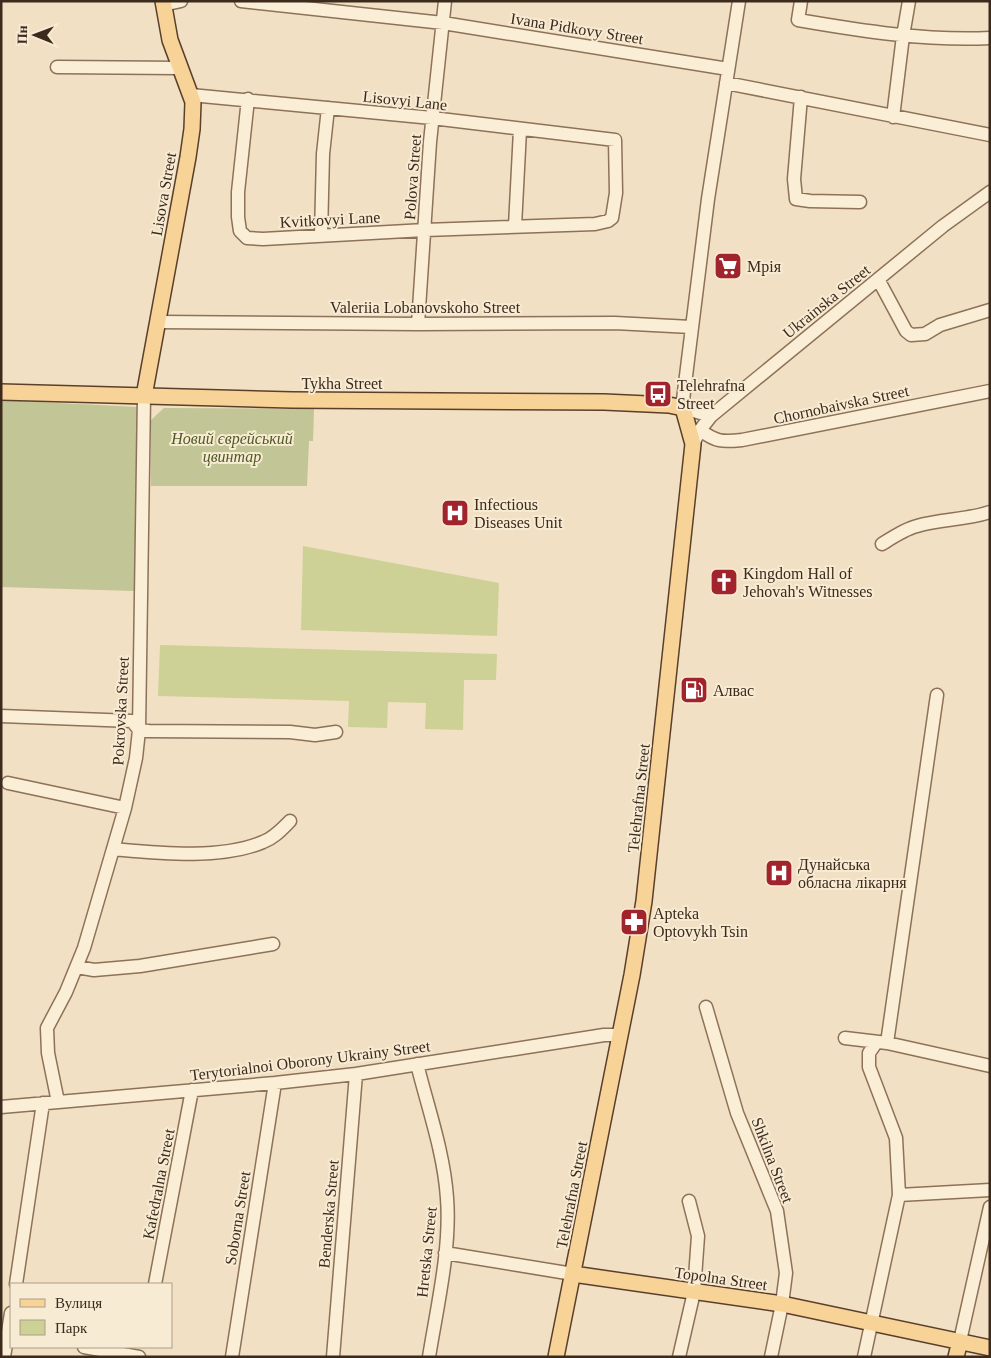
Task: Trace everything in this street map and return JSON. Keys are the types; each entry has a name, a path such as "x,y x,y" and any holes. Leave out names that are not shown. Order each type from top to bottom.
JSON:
{"main road":[{"name":"Lisova Street","path":"144,396 159,322 190,140 193,109 191,94 179,68 170,40 163,3"},
{"name":"Tykha Street","path":"1,392 292,400 604,402 669,405 683,408"},
{"name":"Telehrafna Street","path":"556,1357 621,1036 648,874 693,444 683,408"},
{"name":"Topolna Street","path":"573,1274 782,1304 990,1348"},
{"path":"956,1357 960,1341"}],"street":[{"path":"163,3 181,1"},
{"name":"Ivana Pidkovy Street","path":"241,1 442,23 728,68"},
{"name":"Polova Street","path":"418,324 432,118 445,1"},
{"name":"Telehrafna Street","path":"683,408 691,327 708,199 739,1"},
{"path":"801,1 798,20 903,36 963,39 990,38"},
{"path":"893,117 909,1"},
{"path":"57,67 179,68"},
{"path":"726,84 990,135"},
{"name":"Lisovyi Lane","path":"191,94 432,118 615,140"},
{"path":"800,98 794,179 796,199 860,202"},
{"name":"Kvitkovyi Lane","path":"248,99 238,199 238,217 240,231 244,236 253,239 514,226 595,224 608,221 612,218 616,193 615,140"},
{"path":"321,235 328,108"},
{"path":"514,226 520,130"},
{"name":"Ukrainska Street","path":"693,444 700,430 711,416 943,226 990,192"},
{"path":"878,280 906,331 911,335 926,334 940,326 990,310"},
{"name":"Valeriia Lobanovskoho Street","path":"159,322 615,323 691,327"},
{"name":"Chornobaivska Street","path":"700,430 715,440 724,442 742,440 990,392"},
{"name":"Pokrovska Street","path":"58,1102 46,1034 77,967 114,849 136,758 139,730 144,396"},
{"path":"683,408 711,416"},
{"path":"882,544 916,526 979,516 990,512"},
{"path":"864,1357 899,1195 896,1138 869,1067 869,1053 881,1043 937,696"},
{"path":"1,716 132,721 139,730 290,732 315,735 336,732"},
{"path":"8,783 125,808"},
{"path":"114,849 194,854 244,848 269,839 290,821"},
{"path":"77,967 94,970 140,966 273,944"},
{"name":"Shkilna Street","path":"706,1007 737,1113 777,1211 786,1272 782,1304 771,1357"},
{"name":"Terytorialnoi Oborony Ukrainy Street","path":"1,1107 356,1074 591,1037 621,1036"},
{"path":"845,1038 881,1043 990,1066"},
{"name":"Hretska Street","path":"417,1064 444,1173 448,1199 445,1253 430,1357"},
{"name":"Benderska Street","path":"332,1357 356,1074"},
{"name":"Soborna Street","path":"232,1357 274,1083"},
{"name":"Kafedralna Street","path":"155,1283 192,1090"},
{"path":"16,1283 42,1104"},
{"path":"899,1195 990,1190"},
{"path":"679,1357 694,1292 698,1236 689,1201"},
{"path":"960,1341 990,1207"},
{"name":"Topolna Street","path":"445,1253 573,1274"},
{"path":"4,1357 10,1318"},
{"path":"90,1348 140,1357"}],"green space":[{"path":"1,400 138,407 134,591 1,587"},
{"name":"Новий єврейський цвинтар","path":"164,408 314,409 313,441 309,441 307,486 151,486 151,420"},
{"path":"303,546 499,583 497,636 301,630"},
{"path":"160,645 497,654 496,680 464,680 463,730 425,729 426,703 388,702 387,728 348,727 349,701 158,696"},
{"path":"668,931 678,933 678,938 675,940 665,938 664,935"}],"place":[{"name":"Мрія","path":"728,266"},
{"name":"Telehrafna Street","path":"658,394"},
{"name":"Infectious Diseases Unit","path":"455,513"},
{"name":"Kingdom Hall of Jehovah's Witnesses","path":"724,582"},
{"name":"Алвас","path":"694,690"},
{"name":"Дунайська обласна лікарня","path":"779,873"},
{"name":"Apteka Optovykh Tsin","path":"634,922"}]}
